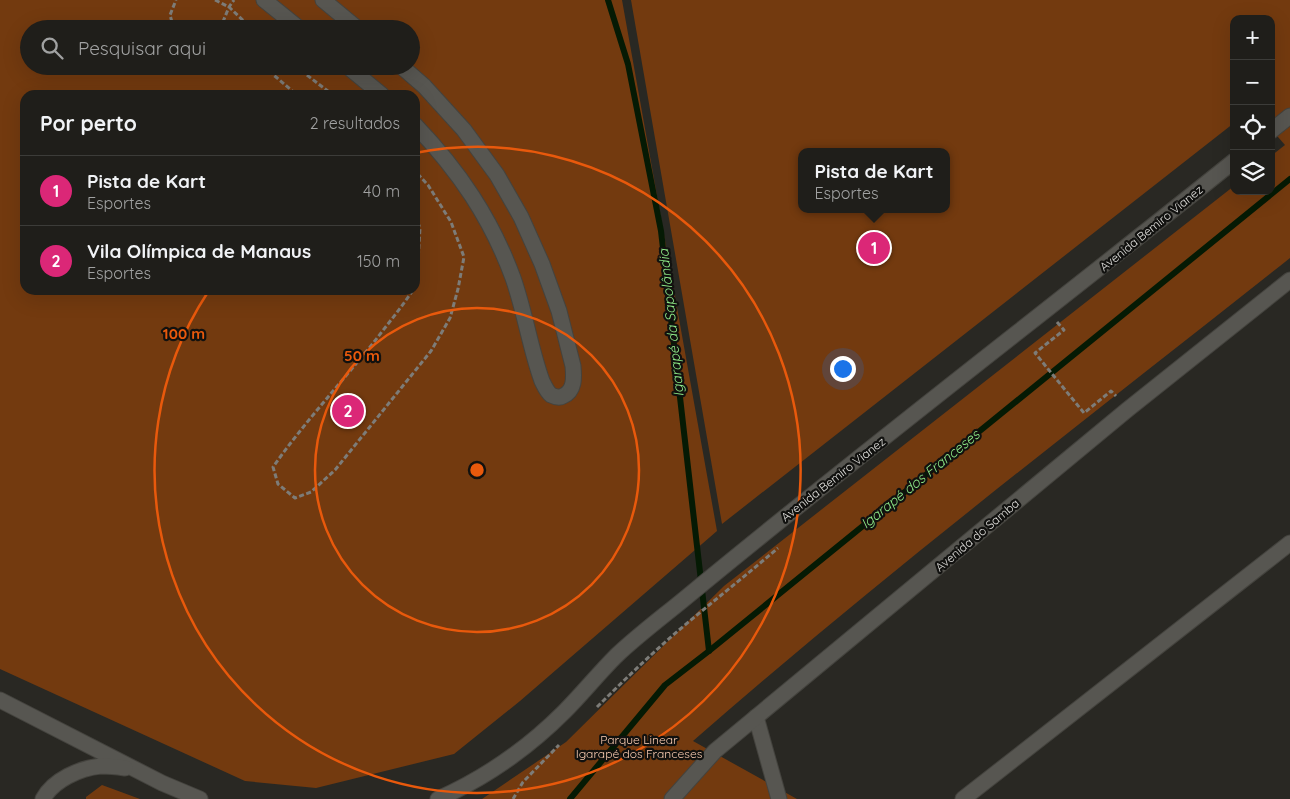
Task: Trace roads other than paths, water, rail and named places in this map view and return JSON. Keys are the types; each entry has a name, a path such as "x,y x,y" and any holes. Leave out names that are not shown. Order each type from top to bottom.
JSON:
{"street":[{"path":"264,0 289,20"},
{"path":"323,0 347,20"},
{"path":"358,75 376,90"},
{"path":"407,75 418,90"},
{"path":"420,92 464,130 498,175 521,217 542,264 559,311 573,366 574,376 571,389 563,396 557,398 551,395 542,381 513,279 491,227 465,184 434,145 420,131"},
{"path":"1275,128 1290,116"},
{"name":"Avenida Bemiro Vianez","path":"438,799 480,778 511,758 538,737 616,656 740,552 1230,164"},
{"name":"Avenida do Samba","path":"672,799 715,752 756,717 1127,410 1290,280"},
{"path":"963,799 1290,544"},
{"path":"0,700 162,783 200,799"},
{"path":"756,717 779,799"},
{"path":"44,799 47,792 54,786 87,768 102,766 134,769"}],"waterway":[{"name":"Igarapé da Sapolândia","path":"608,0 628,64 661,231 709,651"},
{"name":"Igarapé dos Franceses","path":"570,799 665,685 1290,179"}],"place":[{"name":"Pista de Kart","path":"874,248"},
{"name":"Vila Olímpica de Manaus","path":"348,411"}],"park label":[{"name":"Parque Linear Igarapé dos Franceses","path":"639,746"}]}
